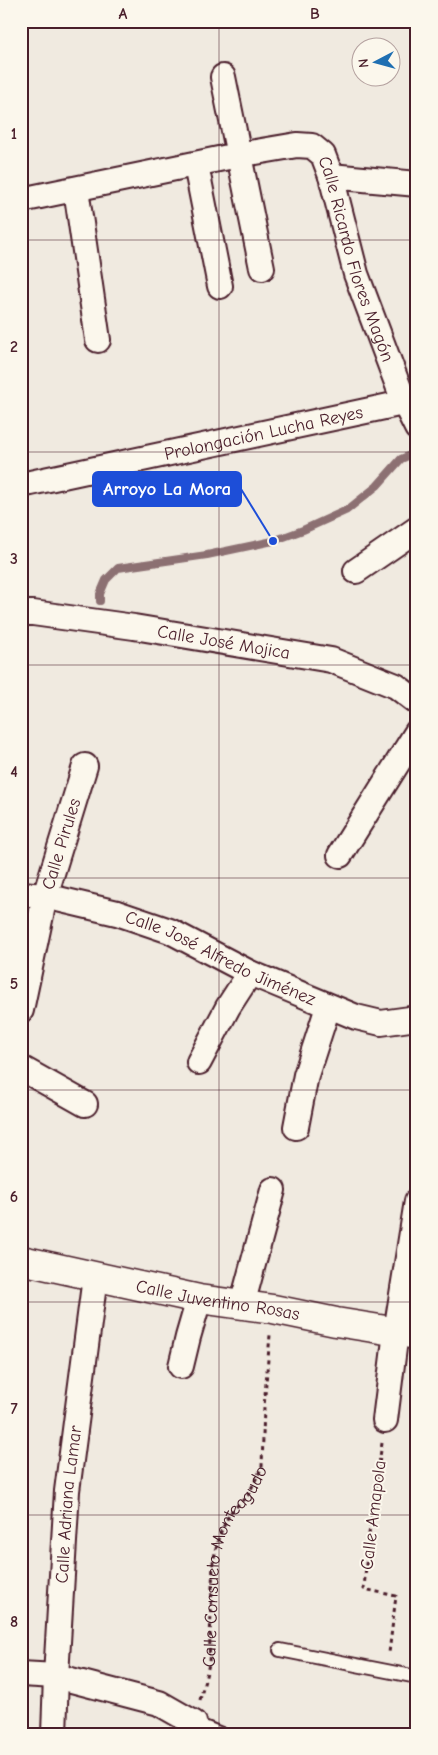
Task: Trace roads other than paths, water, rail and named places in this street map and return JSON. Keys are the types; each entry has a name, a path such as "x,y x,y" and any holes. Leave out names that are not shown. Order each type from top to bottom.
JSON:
{"street":[{"path":"223,77 262,268"},
{"name":"Calle Ricardo Flores Magón","path":"21,200 238,155 297,145 312,146 323,154 331,176 356,274 411,402 417,428"},
{"path":"196,165 220,286"},
{"path":"331,176 417,184"},
{"path":"76,189 98,340"},
{"name":"Prolongación Lucha Reyes","path":"21,485 411,402"},
{"path":"356,571 417,529"},
{"name":"Calle José Mojica","path":"21,612 134,627 331,660 396,686 417,702"},
{"path":"340,855 417,732"},
{"name":"Calle Pirules","path":"21,1010 45,896 85,766"},
{"name":"Calle José Alfredo Jiménez","path":"21,894 45,896 117,913 170,931 250,973 356,1017 381,1023 417,1018"},
{"path":"199,1062 228,1007 250,973"},
{"path":"296,1127 306,1075 328,1007"},
{"path":"21,1068 85,1104"},
{"path":"242,1305 273,1190"},
{"path":"385,1420 406,1334 417,1200"},
{"name":"Calle Juventino Rosas","path":"21,1260 199,1299 273,1309 406,1334"},
{"name":"Calle Adriana Lamar","path":"54,1734 67,1491 95,1277"},
{"path":"181,1366 199,1299"},
{"path":"21,1674 56,1676 159,1703 193,1728"}],"lane":[{"path":"280,1650 417,1677"},
{"path":"193,1728 221,1734"}],"waterway":[{"path":"100,601 100,594 106,580 118,568 207,555 273,541 347,510 377,486 401,459 408,456"}],"place":[{"name":"Arroyo La Mora","path":"273,541"}]}
